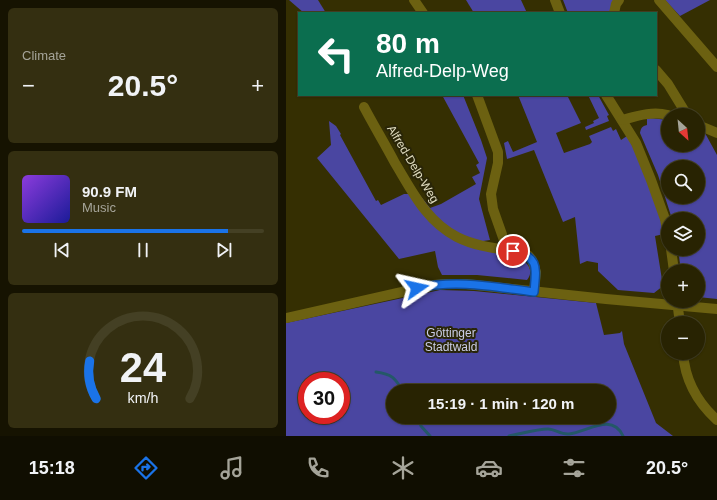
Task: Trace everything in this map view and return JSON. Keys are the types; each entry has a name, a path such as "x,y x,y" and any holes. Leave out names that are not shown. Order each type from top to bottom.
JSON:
{"street":[{"path":"414,0 422,12"},
{"path":"555,0 560,12"},
{"path":"614,12 616,4 619,0"},
{"path":"659,0 717,67"},
{"path":"657,71 668,84 683,108"},
{"path":"477,96 498,152 498,163 491,194 492,205 503,240 513,251"},
{"path":"607,96 636,143 652,180 662,212"},
{"name":"Alfred-Delp-Weg","path":"364,107 410,190 422,208 447,231 468,242 489,248 513,251 528,255 532,260 536,272 534,292"},
{"path":"622,120 644,114 661,115"},
{"path":"705,128 717,132"},
{"path":"286,318 433,285 446,284 466,284 534,292 661,302"},
{"path":"705,306 717,308"},
{"path":"684,360 685,371 692,389 703,406 717,420"}],"green space":[{"path":"289,0 318,0 325,12 303,12"},
{"path":"466,0 521,0 527,12 473,12"},
{"path":"563,0 615,0 609,12 568,12"},
{"path":"665,0 710,0 680,16"},
{"path":"443,96 463,96 487,158 479,199 490,240 483,241 496,253 525,262 529,266 530,271 530,275 527,280 477,275 442,275 438,267 435,251 399,259 317,158 331,145 329,121 336,126 341,134 340,135 376,201 378,200 381,205 404,194 419,194 430,208 441,204 476,184 472,177 480,173 476,165 479,163"},
{"path":"518,96 568,96 581,123 556,133 564,153 590,144 592,142 589,136 611,127 613,131 616,129 621,140 627,136 639,159 649,184 661,222 661,235 655,236 661,274 661,288 654,293 618,290 598,271 598,263 587,261 580,264 575,217 563,222 534,150 507,159 504,143 508,141 513,152 537,142"},
{"path":"588,96 599,96 609,115 607,116 609,121 586,130 585,127 594,123 593,121 599,118"},
{"path":"647,119 661,119 661,152 705,152 705,133 717,155 717,299 705,298 705,264 680,264 679,256 705,256 705,212 670,212 667,204 705,204 705,160 661,160 661,184 640,133 642,128 647,125"},
{"name":"Göttinger Stadtwald","path":"440,290 474,291 596,303 604,335 620,333 622,331 624,344 656,423 673,436 286,436 286,323"}],"waterway":[{"path":"376,372 389,375 399,384"},
{"path":"420,424 430,436"},
{"path":"509,436 548,429 563,434 569,434 606,424 612,425 618,429 623,436"}],"route":[{"path":"417,288 433,285 466,284 534,292 536,272 535,265 528,255 513,251"}]}
